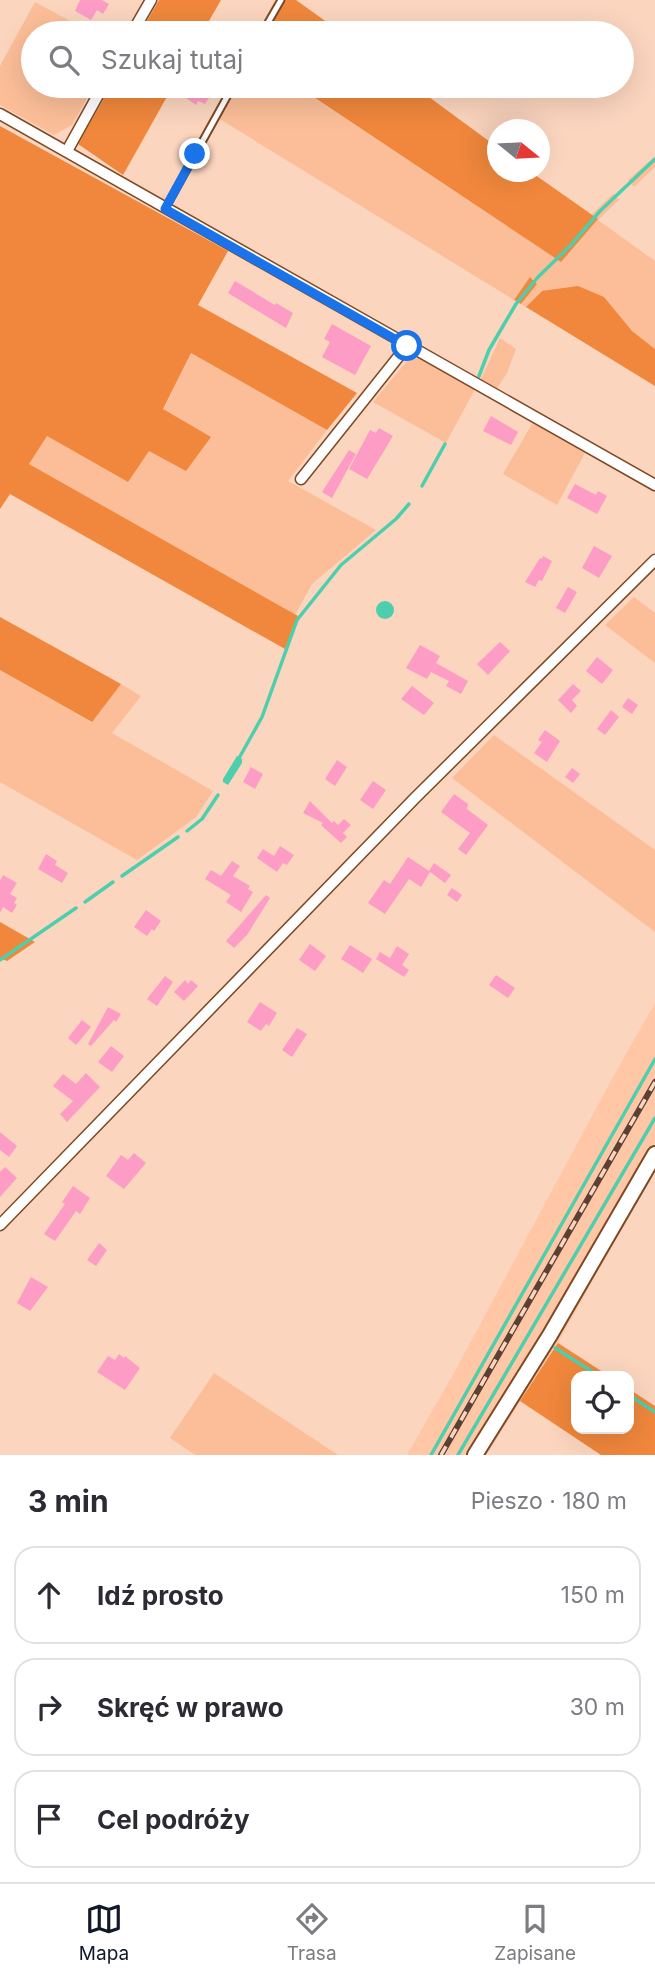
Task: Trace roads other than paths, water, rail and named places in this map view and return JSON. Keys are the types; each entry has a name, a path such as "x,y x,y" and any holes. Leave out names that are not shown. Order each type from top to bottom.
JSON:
{"street":[{"path":"139,21 151,0"},
{"path":"66,151 96,98"},
{"path":"0,114 655,485"},
{"path":"301,479 407,346"},
{"path":"0,1225 415,798 655,560"},
{"path":"475,1455 550,1335 655,1154"}],"lane":[{"path":"269,21 281,0"},
{"path":"165,209 226,98"}],"water":[{"path":"385,601 391,604 394,610 391,616 385,619 379,616 376,610 379,604"},
{"path":"237,756 242,759 242,763 228,785 223,779"}],"waterway":[{"path":"479,376 489,350 516,304 600,211 655,159"},
{"path":"422,486 445,444"},
{"path":"238,760 262,717 297,620 341,565 396,519 409,504"},
{"path":"187,831 202,819 218,795"},
{"path":"122,876 178,837"},
{"path":"85,902 113,882"},
{"path":"0,960 76,908"},
{"path":"431,1455 655,1059"},
{"path":"458,1455 655,1118"},
{"path":"555,1348 591,1371"},
{"path":"634,1398 655,1412"}],"railway":[{"path":"441,1455 655,1082"}]}
